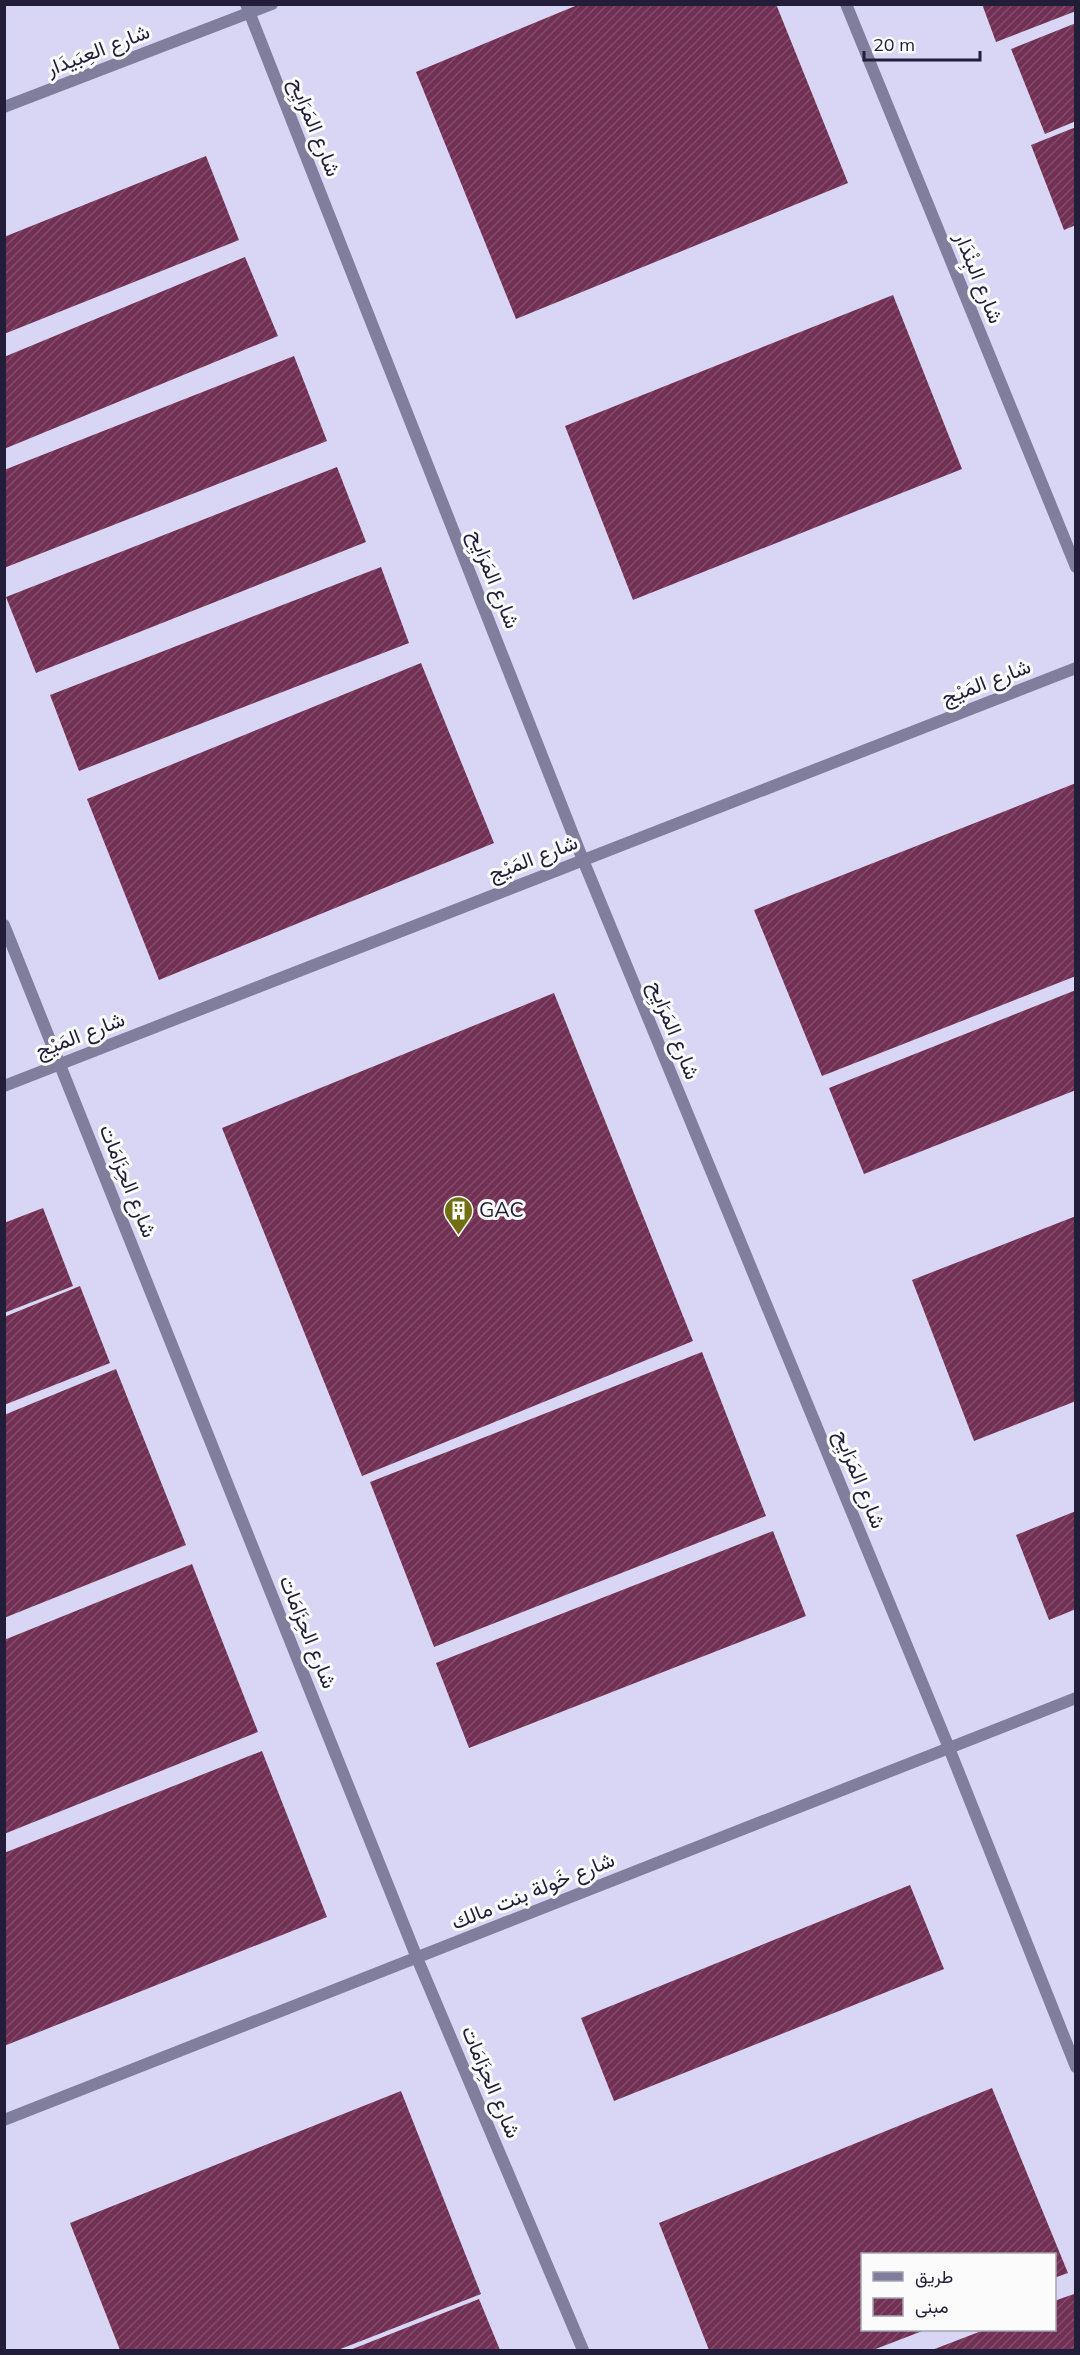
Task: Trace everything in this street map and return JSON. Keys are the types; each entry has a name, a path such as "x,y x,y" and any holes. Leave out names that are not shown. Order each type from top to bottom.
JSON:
{"street":[{"name":"شارع العِبَيدَار","path":"4,107 248,9 272,4"},
{"name":"شارع البِنْدَار","path":"846,4 1076,567"},
{"name":"شارع المَرَايِح","path":"248,9 583,860 949,1748 1076,2067"},
{"name":"شارع المَيْج","path":"4,1086 1076,668"},
{"name":"شارع الحِزَامَات","path":"4,925 417,1958 583,2350"},
{"name":"شارع خَولة بنت مالك","path":"4,2120 1076,1698"}],"building":[{"path":"580,4 776,4 848,183 516,319 416,72"},
{"path":"982,4 1076,4 1076,11 996,42"},
{"path":"1076,23 1076,121 1045,134 1011,49"},
{"path":"1076,127 1076,225 1064,230 1031,145"},
{"path":"206,156 239,240 4,334 4,237"},
{"path":"245,257 278,336 4,449 4,357"},
{"path":"893,295 962,469 633,600 565,426"},
{"path":"294,356 327,441 4,568 4,470"},
{"path":"337,467 366,542 36,673 6,597"},
{"path":"381,567 409,643 79,771 50,695"},
{"path":"421,663 494,843 159,980 87,799"},
{"path":"1076,783 1076,976 822,1076 754,910"},
{"path":"1076,990 1076,1090 864,1174 829,1088"},
{"name":"GAC","path":"554,993 693,1341 362,1476 222,1128"},
{"path":"43,1208 73,1286 4,1313 4,1223"},
{"path":"1076,1216 1076,1401 974,1441 912,1280"},
{"path":"80,1286 110,1363 4,1405 4,1317"},
{"path":"702,1352 766,1516 434,1647 370,1482"},
{"path":"116,1369 186,1545 4,1618 4,1415"},
{"path":"1076,1511 1076,1609 1049,1620 1016,1535"},
{"path":"773,1531 806,1616 469,1748 436,1663"},
{"path":"192,1564 258,1732 4,1834 4,1640"},
{"path":"262,1751 327,1917 4,2046 4,1853"},
{"path":"910,1885 944,1969 614,2101 581,2018"},
{"path":"992,2088 1068,2273 1056,2277 1056,2253 861,2253 861,2331 922,2331 873,2350 709,2350 659,2223"},
{"path":"401,2091 481,2294 338,2350 120,2350 70,2223"},
{"path":"1074,2294 1076,2350 932,2350 981,2331 1056,2331 1056,2300"},
{"path":"479,2299 500,2350 350,2350"}],"place":[{"name":"GAC","path":"458,1236"}]}
